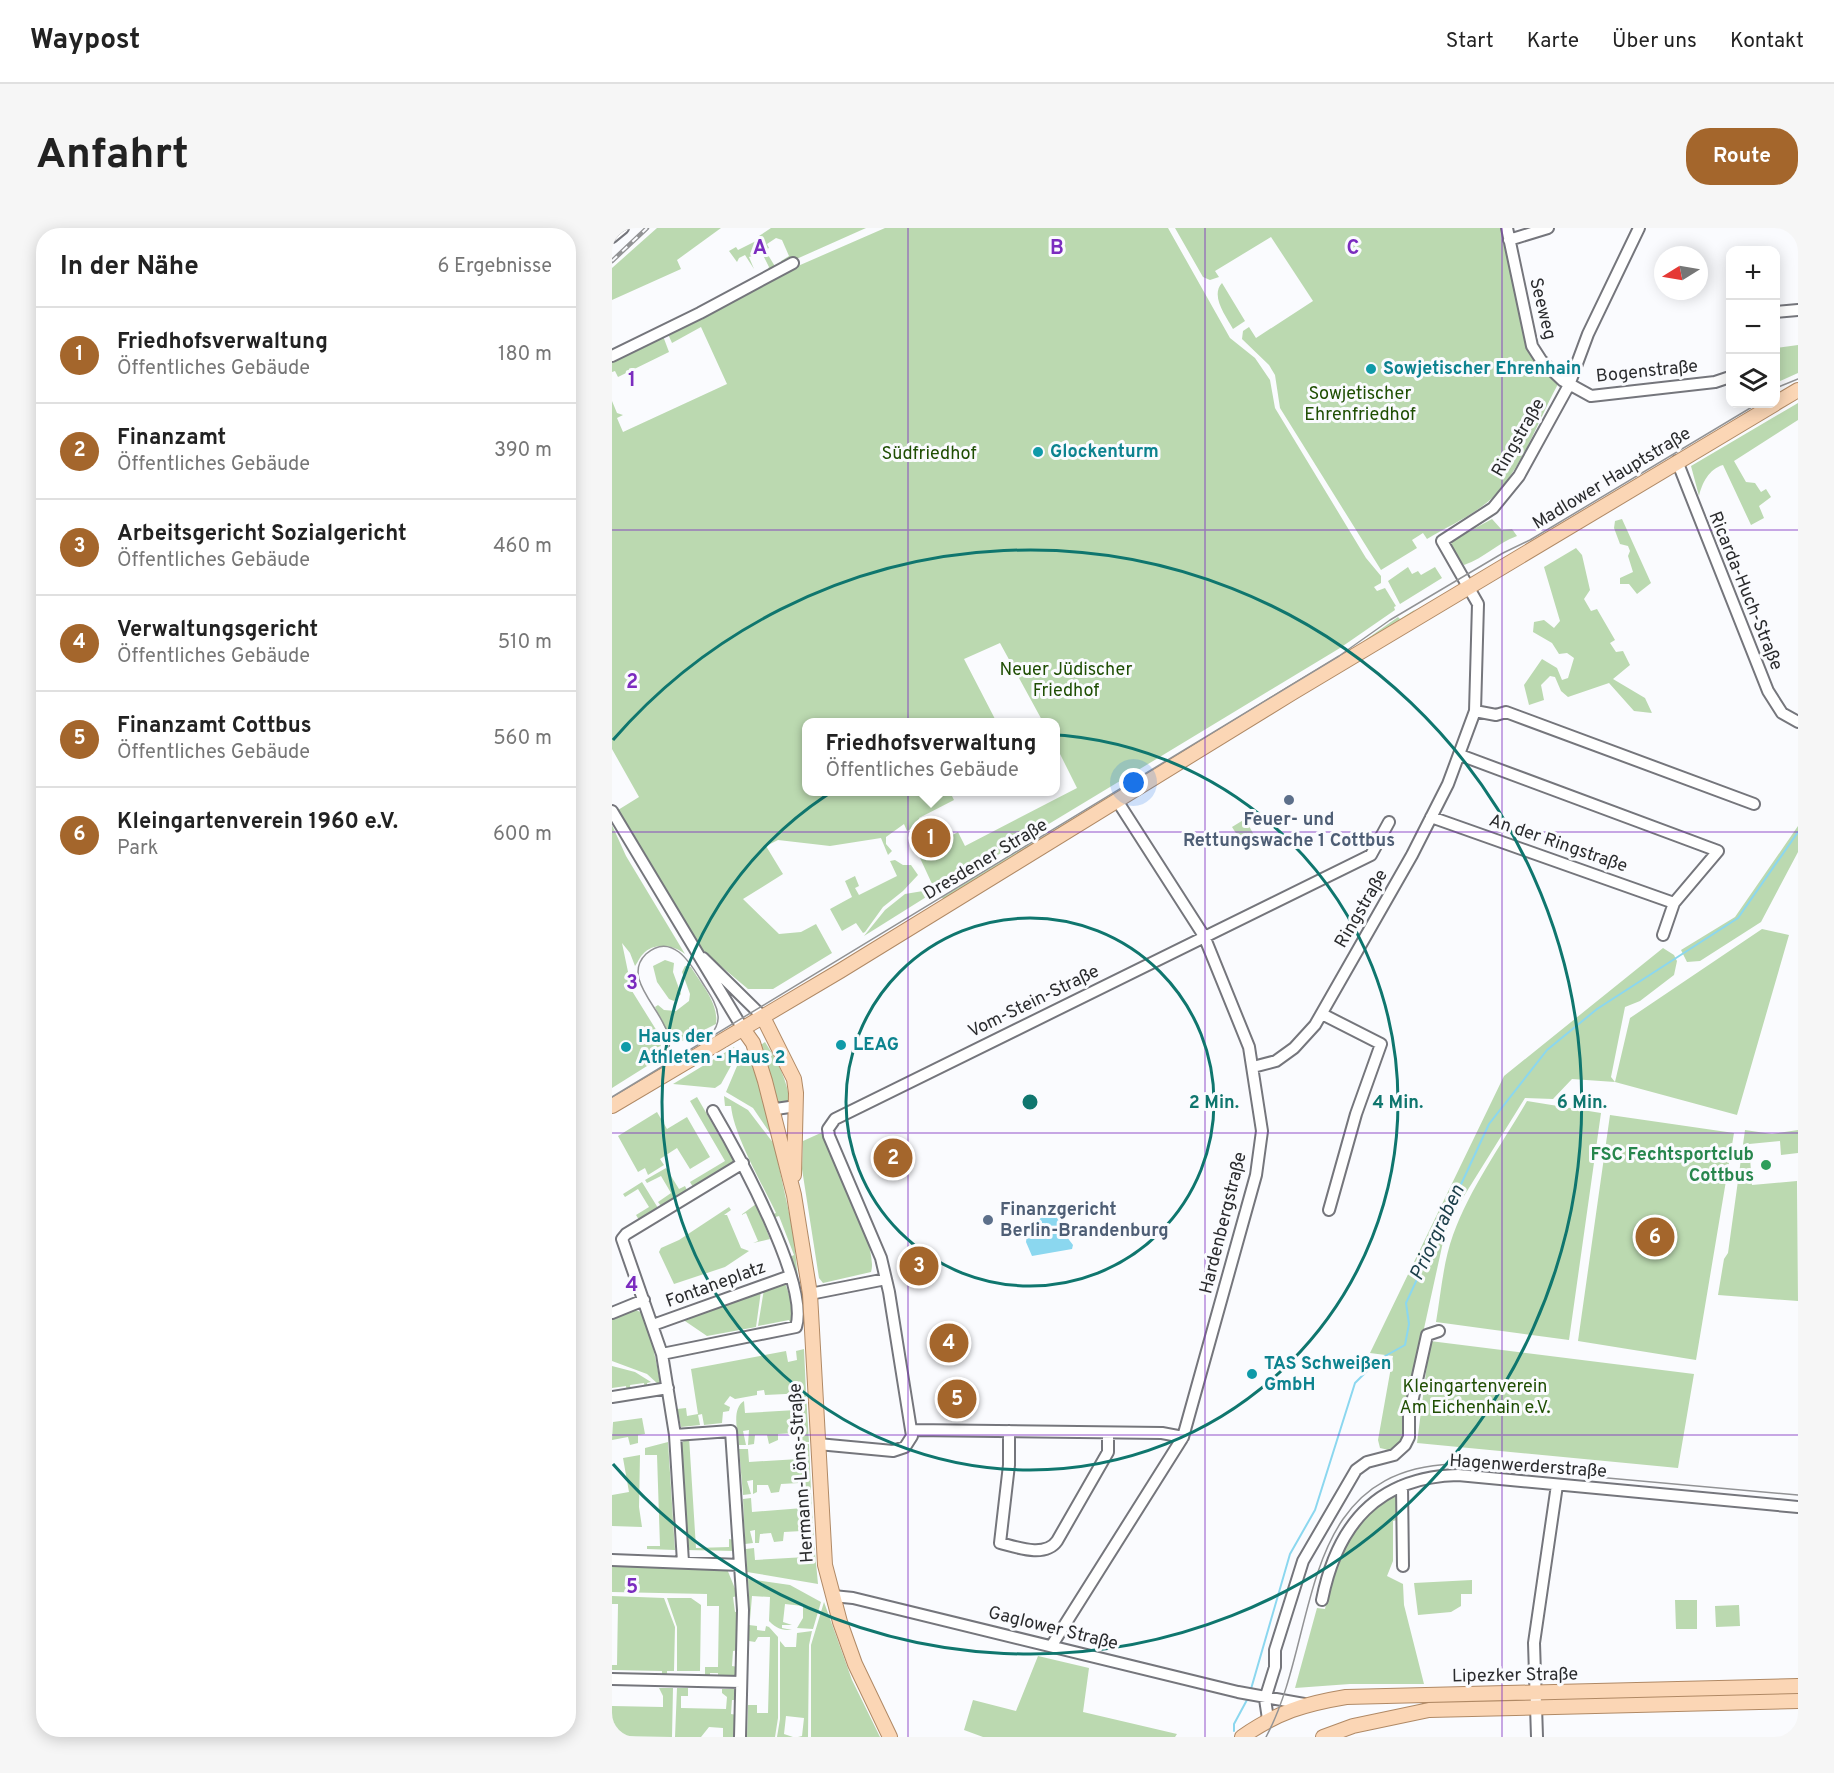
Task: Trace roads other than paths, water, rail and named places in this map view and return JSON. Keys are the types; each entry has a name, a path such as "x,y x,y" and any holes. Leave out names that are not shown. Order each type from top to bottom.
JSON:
{"main road":[{"name":"Madlower Hauptstraße","path":"1780,400 1798,390"},
{"name":"Madlower Hauptstraße","path":"1470,586 1766,408"},
{"name":"Dresdener Straße","path":"612,1106 764,1017 1470,586"},
{"name":"Hermann-Löns-Straße","path":"764,1017 789,1064 794,1079 796,1106 794,1195"},
{"name":"Hermann-Löns-Straße","path":"743,1029 753,1043 771,1104 794,1195 810,1294 823,1546 833,1596 859,1674 890,1737"},
{"name":"Lipezker Straße","path":"1323,1737 1353,1726 1429,1710 1536,1700 1798,1686"},
{"name":"Lipezker Straße","path":"1242,1737 1268,1719 1304,1704 1346,1696 1536,1700 1798,1701"}],"street":[{"path":"612,237 623,228"},
{"name":"Seeweg","path":"1507,228 1532,346 1541,360 1569,385"},
{"path":"1509,240 1548,228"},
{"name":"Ringstraße","path":"1254,1070 1294,1048 1322,1014 1431,818 1460,755 1475,711 1478,604 1470,586 1442,541 1484,515 1502,500 1520,476 1569,385 1588,334 1639,228"},
{"path":"612,356 700,313 793,263"},
{"path":"1780,312 1798,310"},
{"name":"Bogenstraße","path":"1569,385 1591,396 1715,382 1726,379"},
{"name":"Ricarda-Huch-Straße","path":"1677,460 1768,691 1782,713 1798,722"},
{"path":"1475,711 1496,715 1506,711 1754,804"},
{"path":"1460,755 1718,851 1674,903 1663,934"},
{"name":"Hardenbergstraße","path":"1052,1645 1183,1437 1256,1175 1262,1131 1249,1047 1204,936 1118,802"},
{"name":"Hermann-Löns-Straße","path":"612,810 743,1029"},
{"name":"An der Ringstraße","path":"1431,818 1674,903"},
{"name":"Vom-Stein-Straße","path":"912,1430 886,1279 868,1225 831,1142 828,1129 835,1119 1371,855 1389,822"},
{"name":"Hermann-Löns-Straße","path":"692,947 764,1017"},
{"path":"1322,1014 1381,1044 1356,1114 1329,1210"},
{"path":"771,1104 776,1109 796,1106"},
{"path":"662,1354 796,1327 798,1309 790,1276 777,1239 743,1163 713,1111"},
{"path":"683,1562 675,1435 662,1354 654,1325 622,1245 622,1239 626,1234 743,1163"},
{"name":"Fontaneplatz","path":"654,1325 790,1276"},
{"path":"810,1294 886,1279"},
{"name":"Fontaneplatz","path":"612,1313 644,1300"},
{"path":"1268,1719 1262,1698 1275,1668 1275,1650 1303,1561 1356,1470 1367,1462 1394,1455 1405,1445 1409,1437 1409,1416 1427,1335 1439,1331"},
{"path":"612,1397 668,1388"},
{"path":"818,1444 893,1451 910,1442 912,1430 1162,1433 1183,1437"},
{"path":"675,1435 731,1431 743,1610 740,1737"},
{"path":"1009,1431 1009,1465 999,1543 1027,1550 1053,1547 1108,1452 1108,1433"},
{"name":"Hagenwerderstraße","path":"1322,1600 1329,1568 1347,1530 1360,1513 1380,1498 1402,1486 1458,1475 1798,1507"},
{"path":"1537,1737 1536,1627 1557,1485"},
{"path":"1402,1486 1403,1566"},
{"path":"612,1560 740,1564"},
{"name":"Gaglower Straße","path":"833,1596 853,1598 1052,1645 1262,1698 1304,1704"},
{"path":"612,1679 741,1682"}],"water":[{"path":"1055,1207 1063,1209 1060,1228 1073,1245 1072,1249 1032,1256 1026,1242 1028,1228"}],"waterway":[{"name":"Priorgraben","path":"1251,1689 1290,1554 1315,1510 1355,1383 1378,1360 1405,1345 1409,1324 1406,1303 1489,1124 1547,1050 1597,1009 1738,918 1798,832"},
{"name":"Priorgraben","path":"1234,1731 1234,1724 1248,1698"}],"tram line":[{"path":"1780,386 1798,379"},
{"path":"612,1097 1339,656 1390,620 1503,553 1530,540 1750,408"},
{"path":"658,1065 668,1052 669,1038 664,1024 639,980 638,967 646,954 655,948 664,946 680,953 709,994 716,1007 718,1019 710,1036"},
{"path":"1266,1737 1283,1696 1320,1565 1338,1527 1364,1495 1401,1474 1452,1464 1798,1495"}],"railway":[{"path":"612,261 647,228"}],"place":[{"name":"Sowjetischer Ehrenhain","path":"1371,369"},
{"name":"Glockenturm","path":"1038,452"},
{"name":"Feuer- und Rettungswache 1 Cottbus","path":"1289,800"},
{"name":"Friedhofsverwaltung","path":"931,838"},
{"name":"LEAG","path":"841,1045"},
{"name":"Haus der Athleten - Haus 2","path":"626,1047"},
{"name":"Finanzamt","path":"893,1158"},
{"name":"FSC Fechtsportclub Cottbus","path":"1766,1165"},
{"name":"Finanzgericht Berlin-Brandenburg","path":"988,1220"},
{"name":"Kleingartenverein 1960 e.V.","path":"1655,1237"},
{"name":"Arbeitsgericht Sozialgericht","path":"919,1266"},
{"name":"Verwaltungsgericht","path":"949,1343"},
{"name":"TAS Schweißen GmbH","path":"1252,1374"},
{"name":"Finanzamt Cottbus","path":"957,1399"}],"park label":[{"name":"Sowjetischer Ehrenfriedhof","path":"1360,404"},
{"name":"Südfriedhof","path":"929,454"},
{"name":"Neuer Jüdischer Friedhof","path":"1066,680"},
{"name":"Kleingartenverein Am Eichenhain e.V.","path":"1475,1397"}]}
